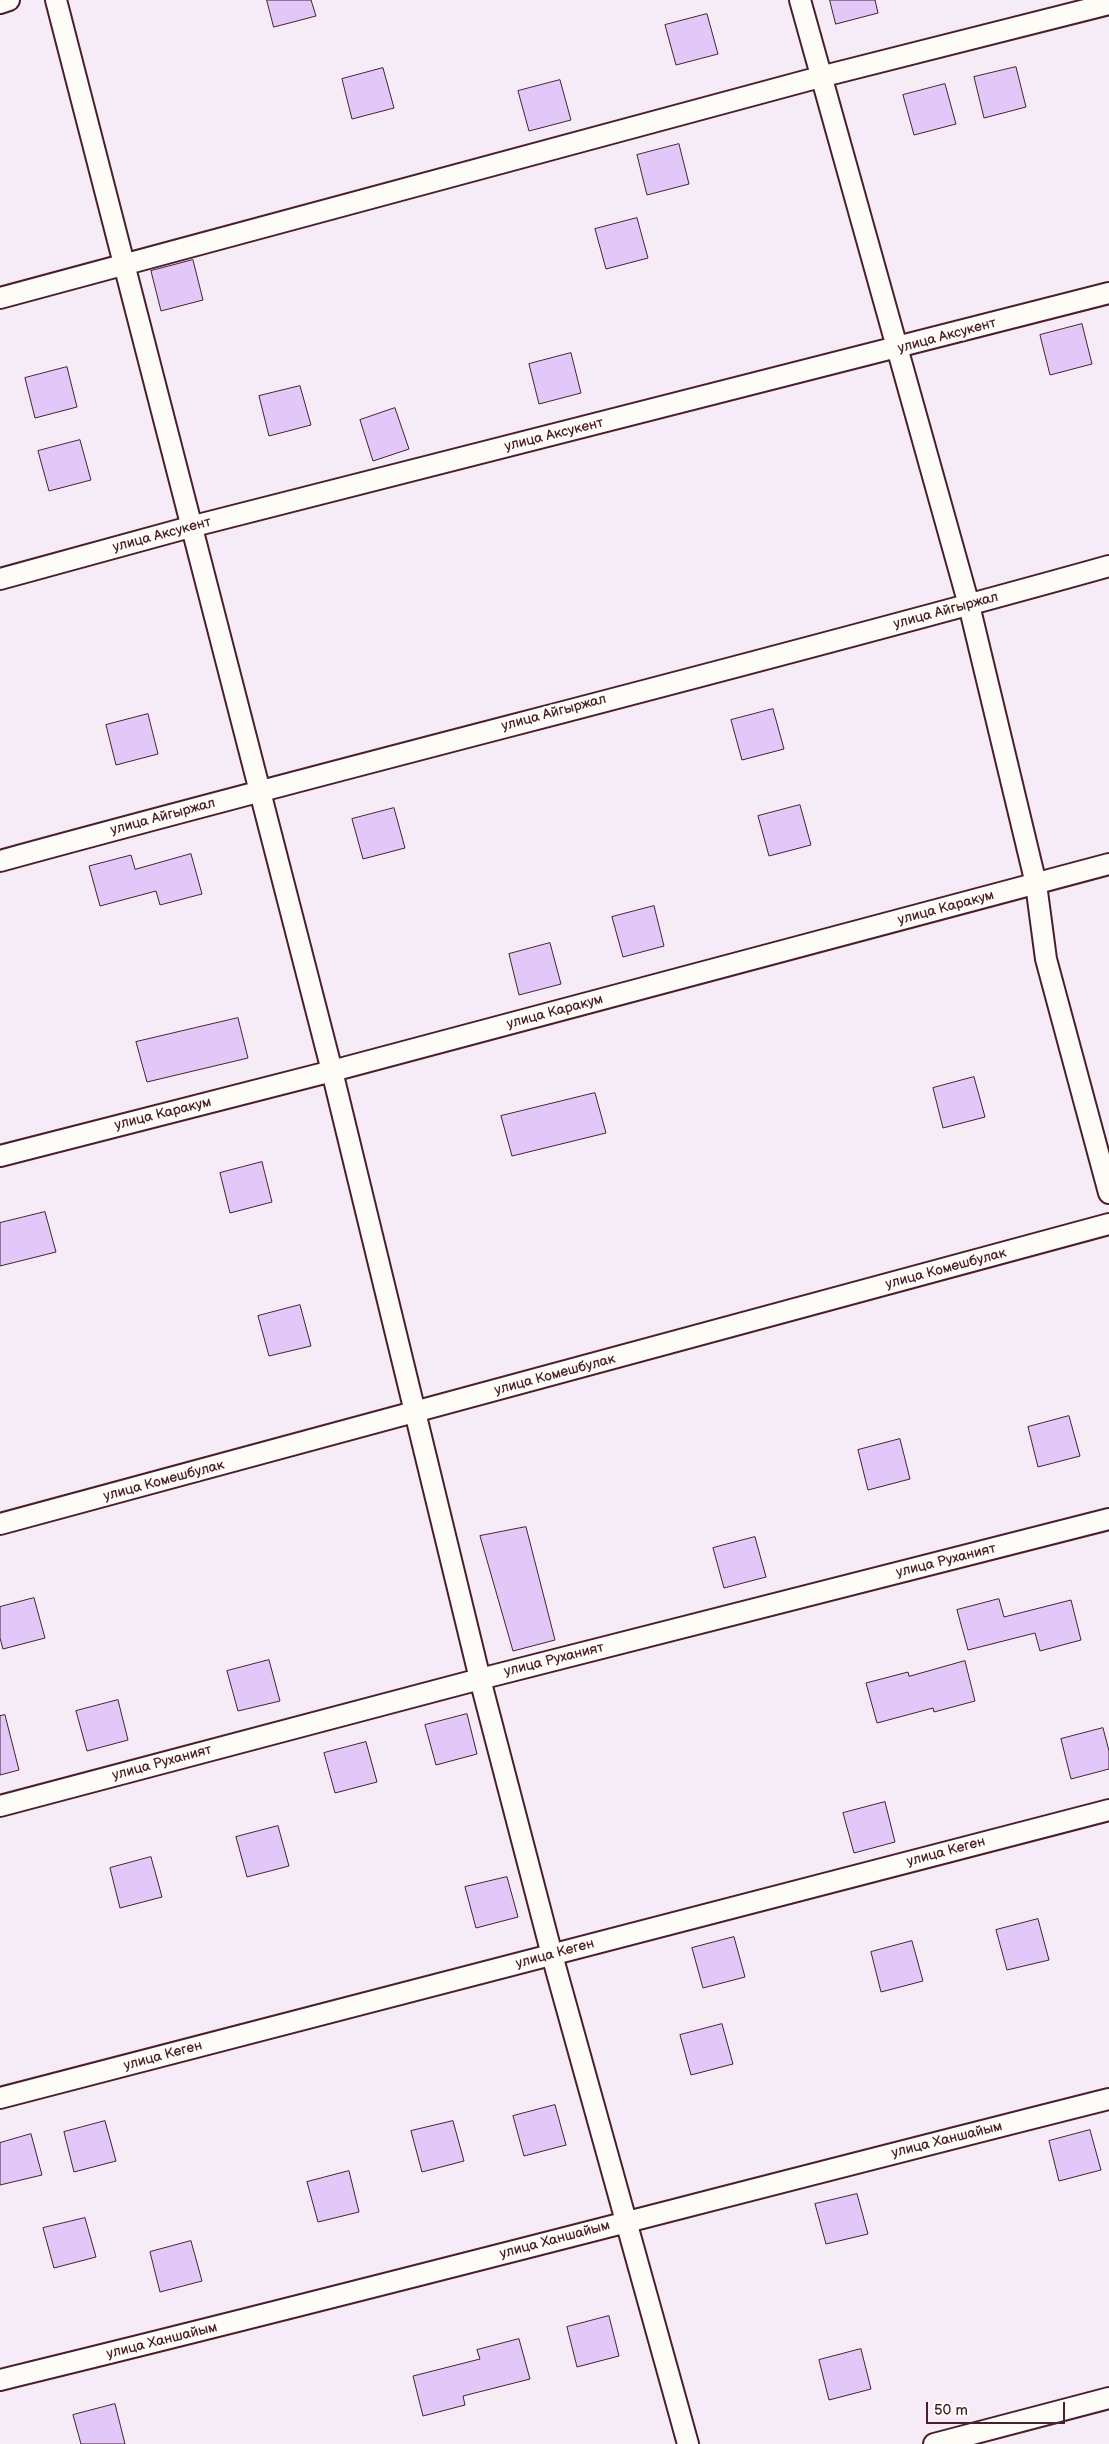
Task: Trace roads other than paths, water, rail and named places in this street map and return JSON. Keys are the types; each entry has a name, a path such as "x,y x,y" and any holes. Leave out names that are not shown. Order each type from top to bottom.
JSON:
{"street":[{"path":"0,2 9,0"},
{"path":"56,0 190,527 332,1071 480,1679 552,1955 688,2444"},
{"path":"800,0 969,605 1036,884 1046,959 1109,1193"},
{"path":"0,298 820,77 1109,4"},
{"name":"улица Аксукент","path":"0,579 190,527 898,349 1109,293"},
{"name":"улица Айгыржал","path":"0,861 258,790 969,605 1109,566"},
{"name":"улица Каракум","path":"0,1156 332,1071 1109,864"},
{"name":"улица Комешбулак","path":"0,1524 1109,1224"},
{"name":"улица Руханият","path":"0,1806 480,1679 1109,1519"},
{"name":"улица Кеген","path":"0,2098 1109,1810"},
{"name":"улица Ханшайым","path":"0,2380 302,2307 625,2221 1109,2099"},
{"path":"934,2444 1109,2398"}]}
